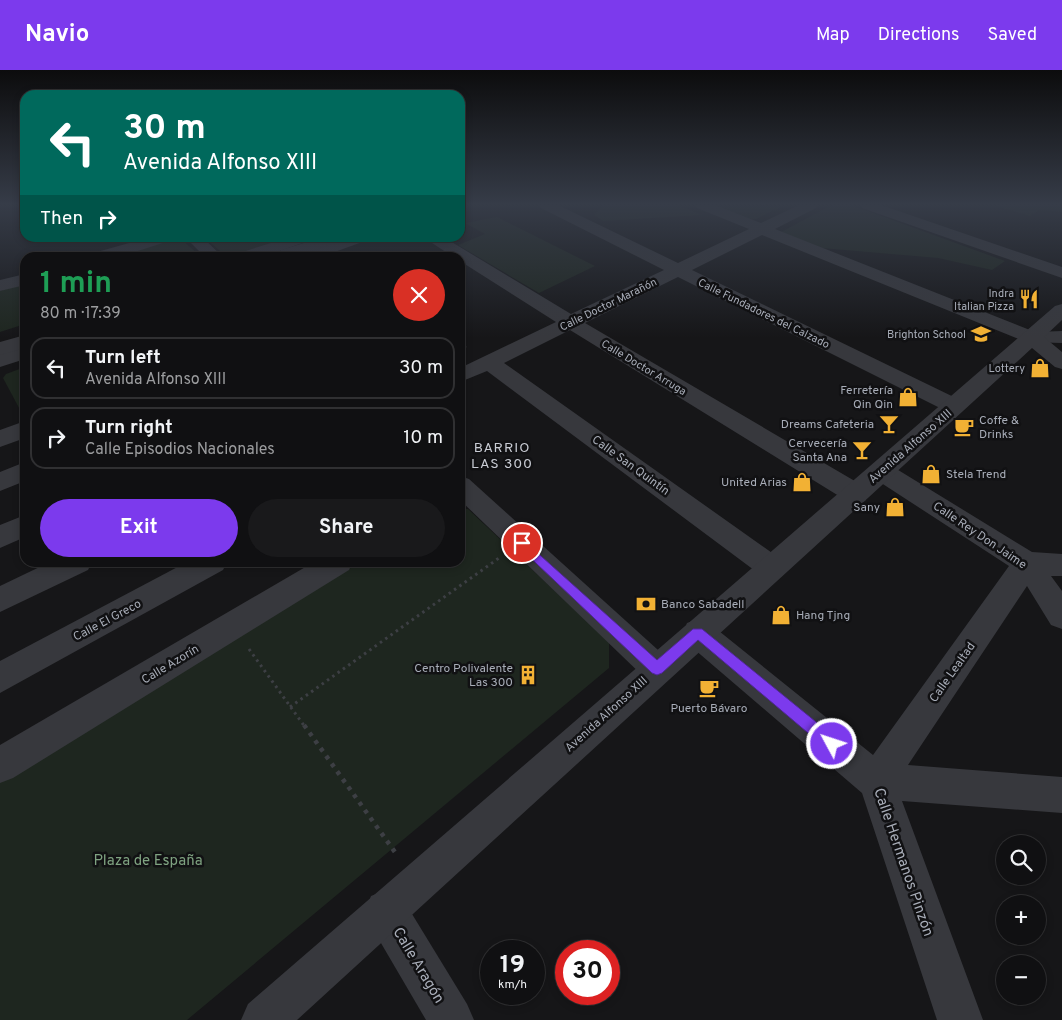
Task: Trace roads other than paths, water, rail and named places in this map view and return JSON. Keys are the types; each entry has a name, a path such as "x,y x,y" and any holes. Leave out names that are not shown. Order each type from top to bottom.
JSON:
{"street":[{"name":"Calle Fundadores del Calzado","path":"635,249 954,406"},
{"name":"Calle Doctor Marañón","path":"465,374 720,249"},
{"path":"813,249 1033,338 1062,363"},
{"path":"994,249 1062,273"},
{"name":"Calle Doctor Arruga","path":"465,257 856,494"},
{"path":"0,286 20,280"},
{"name":"Avenida Alfonso XIII","path":"264,1020 698,632 1033,338 1062,310"},
{"path":"0,337 20,331"},
{"path":"1033,338 1062,336"},
{"path":"0,349 20,343"},
{"path":"0,361 20,354"},
{"name":"Calle San Quintín","path":"489,362 772,568"},
{"path":"0,439 20,431"},
{"name":"Calle Rey Don Jaime","path":"882,471 1027,563 1062,616"},
{"path":"0,482 20,473"},
{"path":"465,492 657,669"},
{"path":"0,537 20,527"},
{"path":"1027,563 1062,565"},
{"name":"Calle Lealtad","path":"876,781 1027,563"},
{"path":"0,600 68,567"},
{"name":"Calle El Greco","path":"0,678 204,567"},
{"name":"Calle Azorín","path":"0,765 331,567"},
{"name":"Calle Hermanos Pinzón","path":"698,632 876,781 960,1020"},
{"path":"876,781 1062,795"},
{"name":"Calle Aragón","path":"386,910 451,1020"}],"place":[{"name":"Indra Italian Pizza","path":"1029,299"},
{"name":"Brighton School","path":"981,334"},
{"name":"Lottery","path":"1040,368"},
{"name":"Ferretería Qin Qin","path":"908,397"},
{"name":"Dreams Cafeteria","path":"889,424"},
{"name":"Coffe & Drinks","path":"964,427"},
{"name":"Cervecería Santa Ana","path":"862,450"},
{"name":"Stela Trend","path":"931,474"},
{"name":"United Arias","path":"802,482"},
{"name":"Sany","path":"895,507"},
{"name":"Banco Sabadell","path":"646,604"},
{"name":"Hang Tjng","path":"781,615"},
{"name":"Centro Polivalente Las 300","path":"528,675"},
{"name":"Puerto Bávaro","path":"709,688"}],"district":[{"name":"BARRIO LAS 300","path":"502,456"}],"park label":[{"name":"Plaza de España","path":"148,860"}]}
